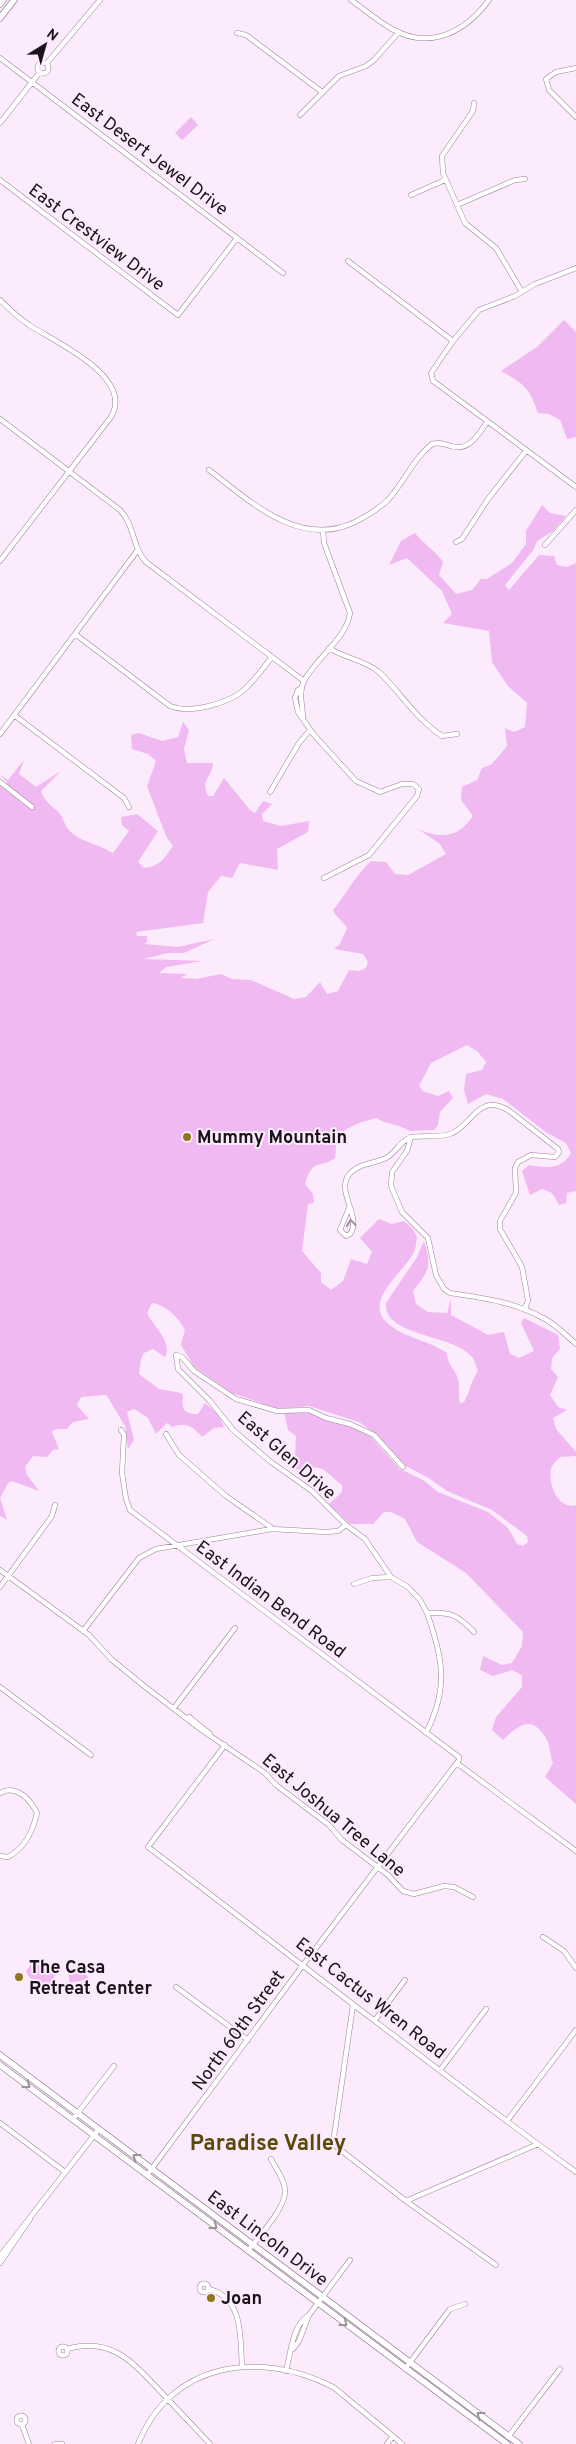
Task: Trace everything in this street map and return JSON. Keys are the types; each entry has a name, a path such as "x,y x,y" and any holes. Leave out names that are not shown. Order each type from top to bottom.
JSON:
{"main road":[{"path":"0,4 3,0"},
{"path":"0,18 14,0"},
{"name":"East Lincoln Drive","path":"0,2055 519,2444"},
{"name":"East Lincoln Drive","path":"0,2064 506,2443"},
{"path":"192,2209 197,2203"}],"street":[{"path":"0,123 40,72 48,71 47,63 100,0"},
{"path":"351,0 399,32 427,38 444,35 464,27 474,19 489,0"},
{"path":"237,32 246,35 322,92"},
{"path":"300,115 339,76 366,66 374,60 399,32"},
{"name":"East Desert Jewel Drive","path":"0,58 284,272"},
{"path":"40,72 38,65 41,62 47,63"},
{"path":"576,68 556,72 547,77 546,84 549,90 576,117"},
{"path":"474,103 474,111 442,156 441,163 445,180 465,223 496,248 522,292"},
{"path":"457,205 515,180 525,179"},
{"name":"East Crestview Drive","path":"0,180 178,314 237,238"},
{"path":"411,195 445,180"},
{"path":"348,261 453,341"},
{"path":"576,268 535,284 522,292 479,310 453,341 431,373 433,381 576,487"},
{"path":"0,300 26,324 91,363 104,377 114,394 113,413 0,561"},
{"path":"0,419 125,515 132,529 137,551 146,562 304,681"},
{"path":"209,470 269,515 294,526 323,530 351,524 376,510 391,496 432,444 438,443 460,448 469,444 487,422"},
{"path":"456,542 462,539 488,499 526,451"},
{"path":"545,545 576,510"},
{"path":"323,530 324,543 350,613 344,628 304,681 302,688 298,690 296,698 298,712 310,730 350,775 366,787 380,792 402,784 413,784 419,789 417,796 369,855 324,878"},
{"path":"0,734 137,551"},
{"path":"75,634 170,706 183,710 226,702 238,696 248,688 272,657"},
{"path":"329,648 378,672 412,710 435,732 442,736 458,734"},
{"path":"14,715 124,798 129,807"},
{"path":"270,792 299,743 310,730"},
{"path":"0,782 32,807"},
{"path":"349,1208 340,1230 346,1236 350,1234 353,1228 349,1208 345,1188 351,1172 366,1164 388,1157 410,1137 450,1134 484,1107 495,1105 508,1110 558,1149 559,1152 555,1157 530,1155 518,1162 515,1168 516,1193 500,1221 500,1229 522,1267 528,1300 525,1309"},
{"path":"410,1137 407,1151 392,1172 391,1186 402,1212 428,1238 436,1275 440,1283 450,1293 507,1302 525,1309 547,1320 576,1344"},
{"name":"East Glen Drive","path":"403,1467 374,1435 350,1424 326,1418 309,1410 277,1411 236,1399 194,1371 182,1358 176,1355 178,1369 210,1401 233,1430 270,1462 312,1491 346,1525 365,1539 391,1577 408,1587 420,1600 427,1613 440,1651 441,1685 436,1712 426,1733"},
{"name":"East Indian Bend Road","path":"121,1430 124,1435 122,1473 127,1504 134,1514 426,1733 459,1761 576,1851"},
{"path":"166,1434 179,1455 226,1496 272,1529"},
{"path":"0,1587 52,1516 55,1505"},
{"path":"83,1631 139,1558 156,1549 272,1529 326,1532 338,1531 346,1525"},
{"name":"East Joshua Tree Lane","path":"0,1570 83,1631 123,1670 174,1708 206,1728 211,1735 265,1773 276,1785 328,1826 342,1840 378,1867 403,1891 420,1893 444,1886 454,1887 473,1897"},
{"path":"354,1584 372,1578 391,1577"},
{"path":"427,1613 447,1612 463,1620 474,1632"},
{"path":"174,1708 235,1628"},
{"path":"0,1687 91,1755"},
{"name":"East Cactus Wren Road","path":"225,1745 148,1847 353,2005 576,2172"},
{"name":"North 60th Street","path":"147,2175 303,1965 459,1761"},
{"path":"0,1793 5,1790 15,1791 26,1797 37,1813 30,1834 15,1853 8,1857 0,1856"},
{"path":"543,1937 564,1951 576,1968"},
{"path":"375,2020 405,1980"},
{"path":"176,1986 248,2040"},
{"path":"353,2005 333,2144 406,2201 496,2265"},
{"path":"441,2070 486,2009"},
{"path":"508,2121 576,2030"},
{"path":"73,2119 114,2066"},
{"path":"0,2123 65,2172"},
{"path":"0,2264 32,2215 99,2129"},
{"path":"406,2201 538,2144"},
{"path":"248,2251 280,2208 285,2197 283,2183 272,2159"},
{"path":"0,2256 22,2225 32,2215"},
{"path":"286,2370 294,2338 303,2318 309,2315 350,2260"},
{"path":"209,2289 224,2296 236,2311 242,2366"},
{"path":"405,2368 450,2309 465,2304"},
{"path":"68,2349 93,2346 118,2352 136,2366 210,2444"},
{"path":"138,2444 147,2423 168,2399 181,2388 204,2375 242,2366 264,2366 286,2370 333,2388 402,2444"},
{"path":"506,2443 509,2436 560,2368"},
{"path":"22,2425 29,2444"},
{"path":"386,2444 393,2436"},
{"path":"55,2444 62,2444"}],"shaded area":[{"path":"191,117 198,125 182,140 175,133"},
{"path":"564,320 576,332 576,437 567,439 560,420 549,414 538,413 532,397 525,387 501,371 537,347"},
{"path":"542,505 550,513 566,516 553,531 537,541 534,549 505,585 509,590 539,555 554,556 557,565 567,567 576,563 576,1191 567,1193 566,1203 559,1205 552,1193 542,1189 530,1195 522,1171 529,1165 547,1167 558,1165 567,1159 571,1153 566,1143 547,1133 503,1099 486,1094 468,1104 464,1090 466,1074 482,1070 486,1062 478,1052 467,1045 431,1063 419,1086 423,1091 438,1096 449,1091 453,1098 440,1112 438,1125 434,1130 409,1131 376,1118 352,1126 343,1132 337,1140 335,1158 317,1165 311,1170 305,1184 313,1194 314,1203 308,1204 302,1251 321,1273 321,1282 331,1290 343,1281 351,1259 367,1264 372,1252 360,1238 379,1219 392,1224 404,1221 412,1228 417,1237 415,1250 381,1298 380,1308 382,1317 391,1326 405,1334 447,1353 448,1361 458,1379 460,1403 464,1402 468,1395 478,1371 472,1357 463,1349 407,1329 396,1323 388,1314 386,1303 417,1257 424,1241 428,1257 428,1268 413,1291 416,1304 428,1312 447,1313 451,1299 451,1315 488,1335 504,1332 510,1354 519,1358 534,1351 521,1323 524,1318 558,1335 560,1349 552,1358 551,1369 558,1377 550,1395 558,1407 567,1410 553,1418 556,1429 576,1452 576,1456 560,1457 552,1467 550,1475 553,1488 559,1500 570,1506 576,1505 576,1804 545,1777 553,1763 548,1742 542,1732 531,1724 526,1724 520,1726 503,1740 492,1730 496,1717 522,1687 522,1675 512,1670 493,1676 480,1670 483,1656 502,1665 512,1663 522,1646 523,1632 466,1573 417,1542 405,1519 391,1512 384,1512 373,1524 350,1524 329,1504 342,1492 342,1485 320,1468 310,1468 303,1471 288,1466 287,1462 295,1456 296,1436 288,1430 284,1412 312,1413 323,1419 350,1425 371,1437 400,1469 423,1480 438,1492 488,1512 508,1528 517,1544 523,1546 528,1542 527,1536 492,1510 447,1491 427,1477 404,1465 377,1435 359,1422 309,1406 278,1409 232,1393 194,1367 181,1345 185,1330 176,1317 162,1306 152,1303 147,1313 164,1340 167,1351 165,1357 153,1349 144,1353 141,1359 139,1374 159,1389 181,1393 183,1396 183,1408 189,1413 198,1414 205,1403 218,1414 224,1427 214,1428 202,1437 188,1426 172,1427 167,1423 156,1434 148,1418 134,1409 127,1412 134,1440 128,1449 125,1426 106,1395 81,1397 77,1405 89,1419 73,1422 67,1429 56,1429 52,1432 59,1449 53,1450 47,1457 33,1456 25,1467 27,1475 39,1491 12,1481 8,1483 0,1498 0,786 30,809 33,805 6,784 7,782 0,775 8,780 24,760 19,774 36,787 61,771 41,791 44,798 60,814 67,827 78,837 113,853 129,831 122,825 121,817 137,814 158,831 138,862 144,868 154,866 161,861 173,846 166,836 147,786 156,761 148,754 132,749 131,735 139,733 162,741 178,737 183,722 189,730 184,749 187,763 213,763 205,786 208,796 213,796 224,778 250,810 255,813 263,801 272,804 262,814 263,821 281,826 309,821 308,832 277,849 278,870 240,863 232,878 221,876 208,892 203,923 136,932 137,936 147,936 147,942 144,944 178,947 214,939 184,953 167,953 144,959 202,961 166,967 159,973 187,974 181,978 196,979 221,974 232,979 251,980 294,999 306,997 320,982 327,994 338,991 349,970 359,971 366,968 368,962 363,954 334,949 340,944 347,928 333,910 371,861 386,862 395,874 408,875 446,854 440,844 418,829 434,835 442,835 456,832 468,823 473,816 461,800 462,787 477,780 482,768 492,764 507,746 505,728 514,732 525,727 527,703 508,686 492,662 489,631 443,623 452,614 442,591 407,558 389,565 401,541 415,533 443,562 439,575 456,594 472,590 481,579 487,579 512,563 526,544 526,531"},
{"path":"0,1498 7,1520 0,1516"},
{"path":"37,1957 57,1973 46,1989 29,1977 26,1971"},
{"path":"70,1971 84,1971 89,1979 70,1983 68,1973"}],"place":[{"name":"Mummy Mountain","path":"187,1137"},
{"name":"The Casa Retreat Center","path":"19,1977"},
{"name":"Joan","path":"211,2298"}],"district":[{"name":"Paradise Valley","path":"268,2142"}]}
